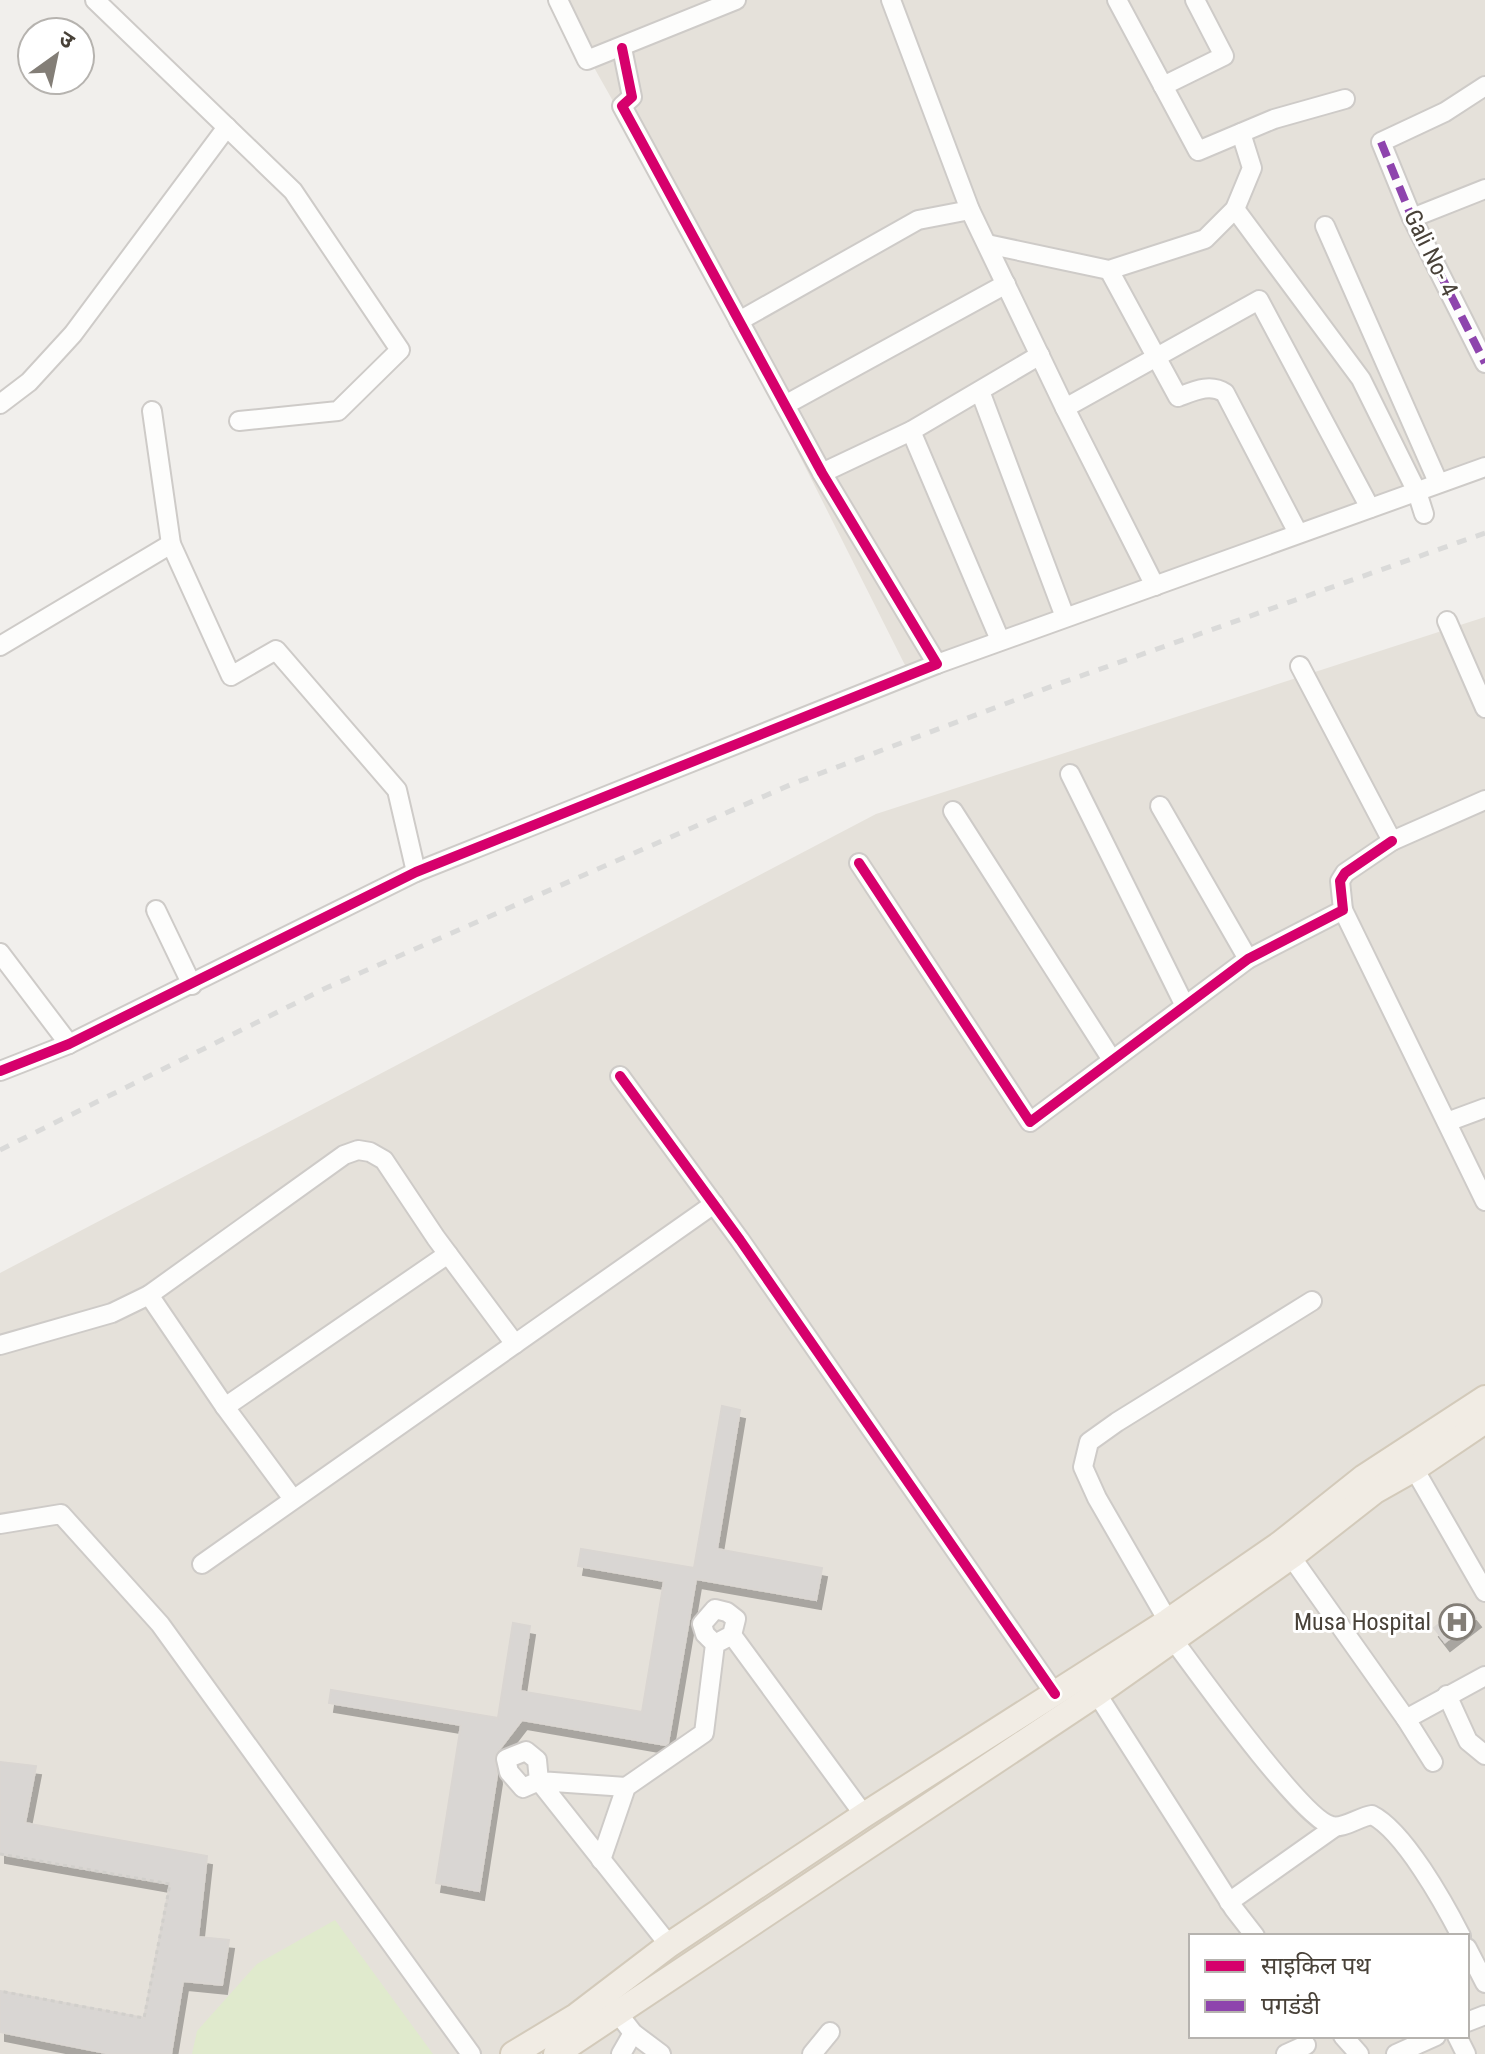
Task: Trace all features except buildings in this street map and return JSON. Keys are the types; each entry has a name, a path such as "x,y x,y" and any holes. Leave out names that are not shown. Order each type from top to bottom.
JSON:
{"main road":[{"path":"1409,1460 1485,1398"},
{"path":"513,2054 576,2016 610,2004 1091,1684 1167,1628 1286,1549 1364,1477 1409,1460 1485,1421"},
{"path":"556,2054 669,1945 864,1815 1055,1694 1091,1684"}],"street":[{"path":"95,0 293,191 400,350 338,411 239,421"},
{"path":"558,0 587,60 736,0"},
{"path":"891,0 970,210 1155,586"},
{"path":"1117,0 1198,151 1274,119 1345,99"},
{"path":"1163,86 1224,56 1195,0"},
{"path":"622,48 632,97 622,106 822,473 937,664"},
{"name":"Gali No- 4","path":"1484,358 1412,218 1381,142 1445,112 1485,86"},
{"path":"0,404 29,382 73,334 227,127"},
{"path":"987,244 1109,270 1205,239 1235,209 1252,168 1241,133"},
{"path":"1412,218 1485,189"},
{"path":"1235,209 1361,379 1417,492 1424,514"},
{"path":"739,321 918,220 970,210"},
{"path":"1325,226 1438,482"},
{"path":"1109,270 1178,397 1216,387 1225,393 1298,533"},
{"path":"785,405 1006,284"},
{"path":"1065,408 1259,300 1370,508"},
{"path":"822,473 911,431 1040,355"},
{"path":"980,391 1065,617"},
{"path":"152,411 171,544 231,676 276,650 397,790 416,872"},
{"path":"911,431 1000,640"},
{"path":"0,1071 69,1044 416,872 1000,640 1485,467"},
{"path":"0,646 171,544"},
{"path":"1447,621 1485,708"},
{"path":"1300,666 1392,841"},
{"path":"1070,774 1184,1004"},
{"path":"1485,800 1392,841 1345,873 1340,881 1343,910 1485,1201"},
{"path":"1160,806 1248,959"},
{"path":"953,811 1112,1060"},
{"path":"859,863 1030,1122 1248,959 1343,910"},
{"path":"156,910 192,985"},
{"path":"0,953 69,1044"},
{"path":"620,1076 714,1204 1055,1694"},
{"path":"1447,1122 1485,1108"},
{"path":"0,1345 112,1313 149,1295 344,1155 358,1150 370,1152 384,1160 515,1344"},
{"path":"202,1564 714,1204"},
{"path":"225,1407 448,1254"},
{"path":"149,1295 225,1407 293,1499"},
{"path":"1312,1301 1089,1442 1083,1467 1167,1628 1224,1709 1289,1789 1315,1815 1335,1827"},
{"path":"1409,1460 1485,1592"},
{"path":"0,1524 61,1514 160,1624 471,2054"},
{"path":"1286,1549 1433,1762"},
{"path":"715,1609 727,1612 736,1619 732,1635 715,1644 705,1634 702,1624 715,1609"},
{"path":"732,1635 864,1815"},
{"path":"601,1860 626,1787 704,1733 715,1644"},
{"path":"1406,1719 1485,1676"},
{"path":"1091,1684 1229,1902 1253,1934"},
{"path":"1447,1695 1468,1741 1485,1755"},
{"path":"626,1787 539,1781 669,1945"},
{"path":"1229,1902 1335,1827 1372,1815 1398,1836 1460,1934"},
{"path":"1469,1952 1485,1983"},
{"path":"610,2004 633,2033 661,2054"},
{"path":"812,2054 830,2032"},
{"path":"621,2054 633,2033"},
{"path":"1345,2038 1359,2054"},
{"path":"1396,2054 1432,2038"},
{"path":"1286,2054 1306,2045"}],"path":[{"path":"0,1854 170,1884 144,2018 0,1991"}],"shaded area":[{"path":"556,0 1485,0 1485,476 912,679 689,236"},
{"path":"1485,617 1485,2054 0,2054 0,1273 876,814"}],"green space":[{"path":"335,1920 433,2054 192,2054 197,2031 257,1964"}],"railway":[{"path":"0,1150 326,988 792,784 1058,684 1485,533"}],"marked path":[{"path":"1381,142 1412,218 1485,363"}],"cycle path":[{"path":"0,1071 69,1044 416,872 937,664 822,473 622,106 632,97 622,48"},
{"path":"859,863 1030,1122 1248,959 1343,910 1340,881 1345,873 1392,841"},
{"path":"620,1076 740,1240 1055,1694"}],"place":[{"name":"Musa Hospital","path":"1457,1622"}]}
